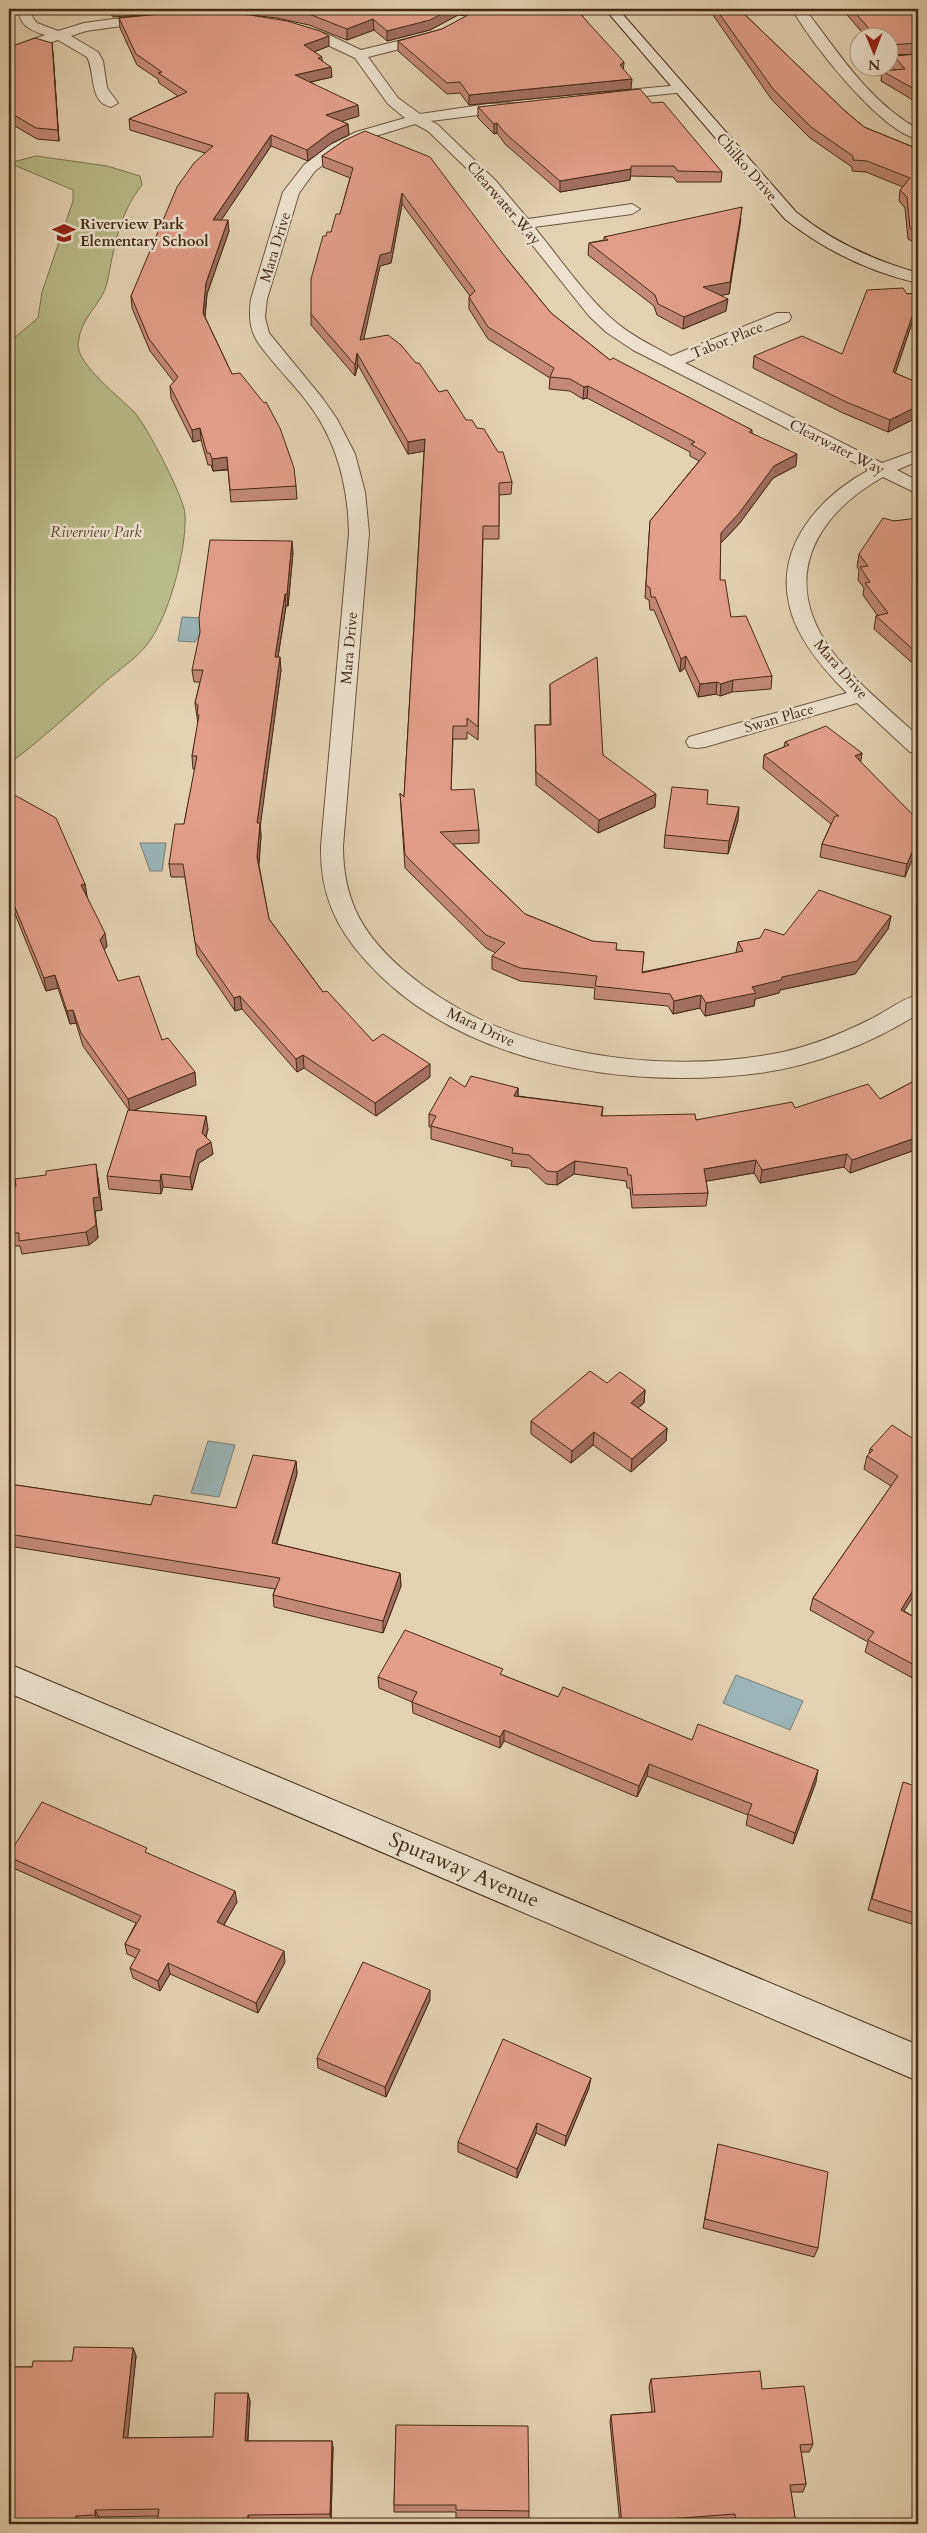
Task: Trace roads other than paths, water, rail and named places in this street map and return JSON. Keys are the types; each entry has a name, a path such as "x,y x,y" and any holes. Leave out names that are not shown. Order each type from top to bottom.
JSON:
{"street":[{"path":"24,9 28,23 84,48 94,57 99,91 111,103"},
{"name":"Chilko Drive","path":"612,9 776,201 800,224 820,238 850,254 918,278"},
{"path":"798,9 882,112 896,123 918,135"},
{"path":"9,52 55,35 102,23 173,16"},
{"name":"Clearwater Way","path":"278,24 322,37 360,56 393,101 433,128 483,175 603,320 624,337 918,488"},
{"path":"360,56 448,30"},
{"path":"900,60 918,59"},
{"path":"843,65 850,64"},
{"path":"584,99 680,89"},
{"name":"Mara Drive","path":"536,104 450,113 417,119 345,144 322,157 301,177 289,198 257,309 258,325 266,341 316,400 338,434 353,472 357,491 359,533 332,846 333,877 345,913 374,956 394,976 450,1014 522,1046 586,1061 660,1069 760,1064 794,1058 864,1034 918,1003"},
{"path":"524,224 632,209"},
{"name":"Tabor Place","path":"671,362 783,317"},
{"name":"Mara Drive","path":"918,455 881,470 844,494 819,516 802,546 795,573 799,606 808,628 824,653 862,695 918,747"},
{"name":"Swan Place","path":"697,742 862,695"},
{"name":"Spuraway Avenue","path":"9,1678 918,2063"}],"water":[{"path":"182,617 203,618 199,636 195,642 178,641"},
{"path":"140,843 166,843 162,871 150,871"},
{"path":"208,1441 235,1445 219,1497 191,1493"},
{"path":"736,1675 803,1701 790,1730 723,1703"}],"place":[{"name":"Riverview Park Elementary School","path":"64,233"}],"park label":[{"name":"Riverview Park","path":"96,532"}]}
